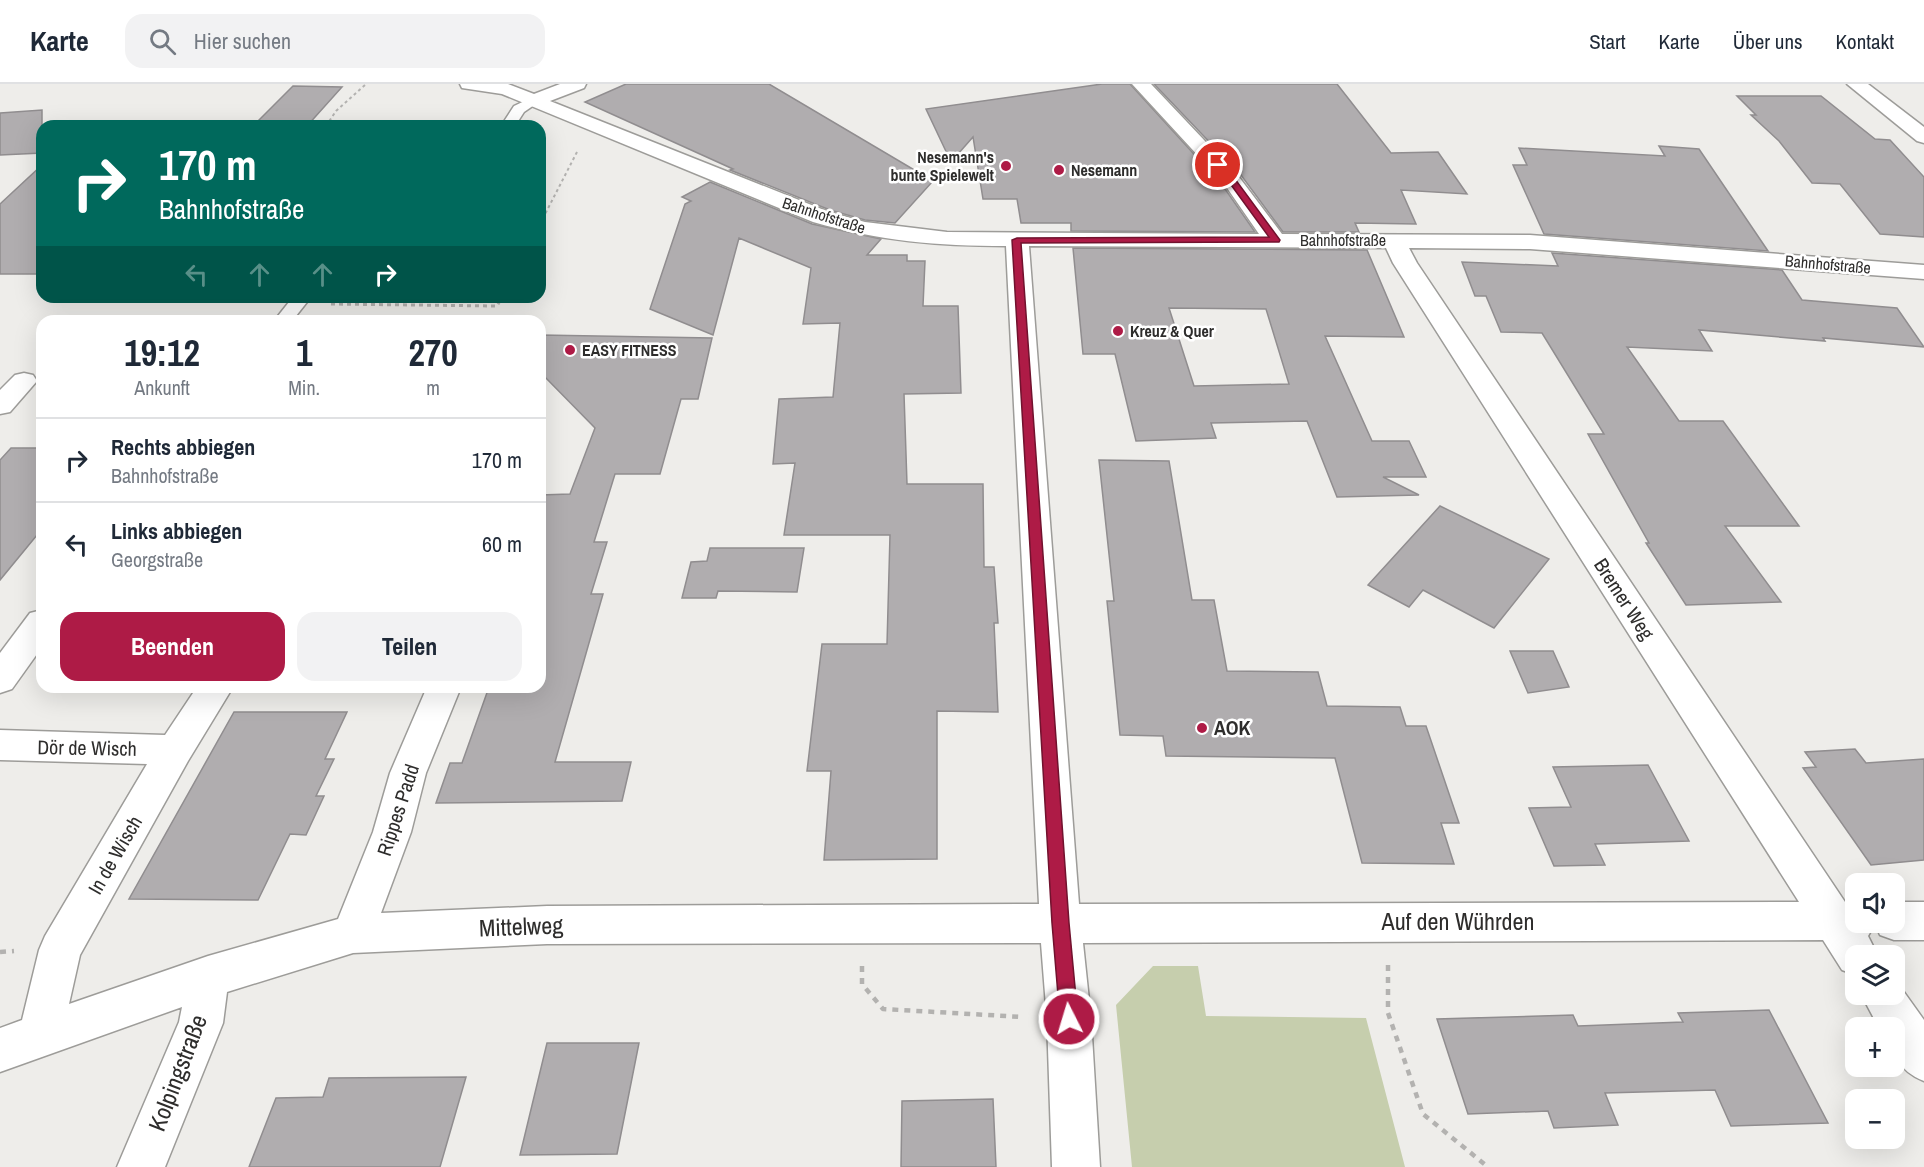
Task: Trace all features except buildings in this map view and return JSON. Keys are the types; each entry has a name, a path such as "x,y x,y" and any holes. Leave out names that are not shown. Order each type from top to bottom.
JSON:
{"street":[{"name":"Bahnhofstraße","path":"469,84 506,89 811,213 864,229 947,239 1530,242 1924,272"},
{"path":"533,101 577,84"},
{"path":"1141,84 1232,181 1275,240"},
{"path":"1856,84 1924,137"},
{"path":"1017,240 1060,923 1069,1019 1076,1167"},
{"name":"Bremer Weg","path":"1394,241 1411,273 1845,921"},
{"path":"0,406 17,376"},
{"path":"0,679 36,630"},
{"name":"In de Wisch","path":"41,1034 60,950 175,750 212,693"},
{"name":"Rippes Padd","path":"353,934 392,832 408,773 441,693"},
{"name":"Dör de Wisch","path":"0,745 175,750"},
{"name":"Auf den Wührden","path":"1060,923 1845,921"},
{"path":"1905,921 1924,921"},
{"name":"Mittelweg","path":"0,1050 208,977 353,934 547,925 1060,923"},
{"name":"Kolpingstraße","path":"141,1167 201,1023 208,977"},
{"path":"1889,1005 1924,1059"}],"lane":[{"path":"512,120 519,109 533,101"},
{"path":"288,315 298,303"}],"path":[{"path":"330,120 336,111 366,84"},
{"path":"546,212 591,125"},
{"path":"398,303 497,306 499,303"},
{"path":"1389,922 1388,1013 1423,1114 1488,1167"},
{"path":"860,924 862,984 883,1009 1069,1019"}],"green space":[{"path":"1153,966 1198,966 1206,1016 1366,1018 1405,1167 1132,1167 1116,1005"}],"place":[{"name":"Nesemann's bunte Spielewelt","path":"1006,166"},
{"name":"Nesemann","path":"1059,170"},
{"name":"Kreuz & Quer","path":"1118,331"},
{"name":"EASY FITNESS","path":"570,350"},
{"name":"AOK","path":"1202,728"}],"route":[{"path":"1069,1019 1060,923 1052,762 1017,240 1275,240 1218,165"}]}
